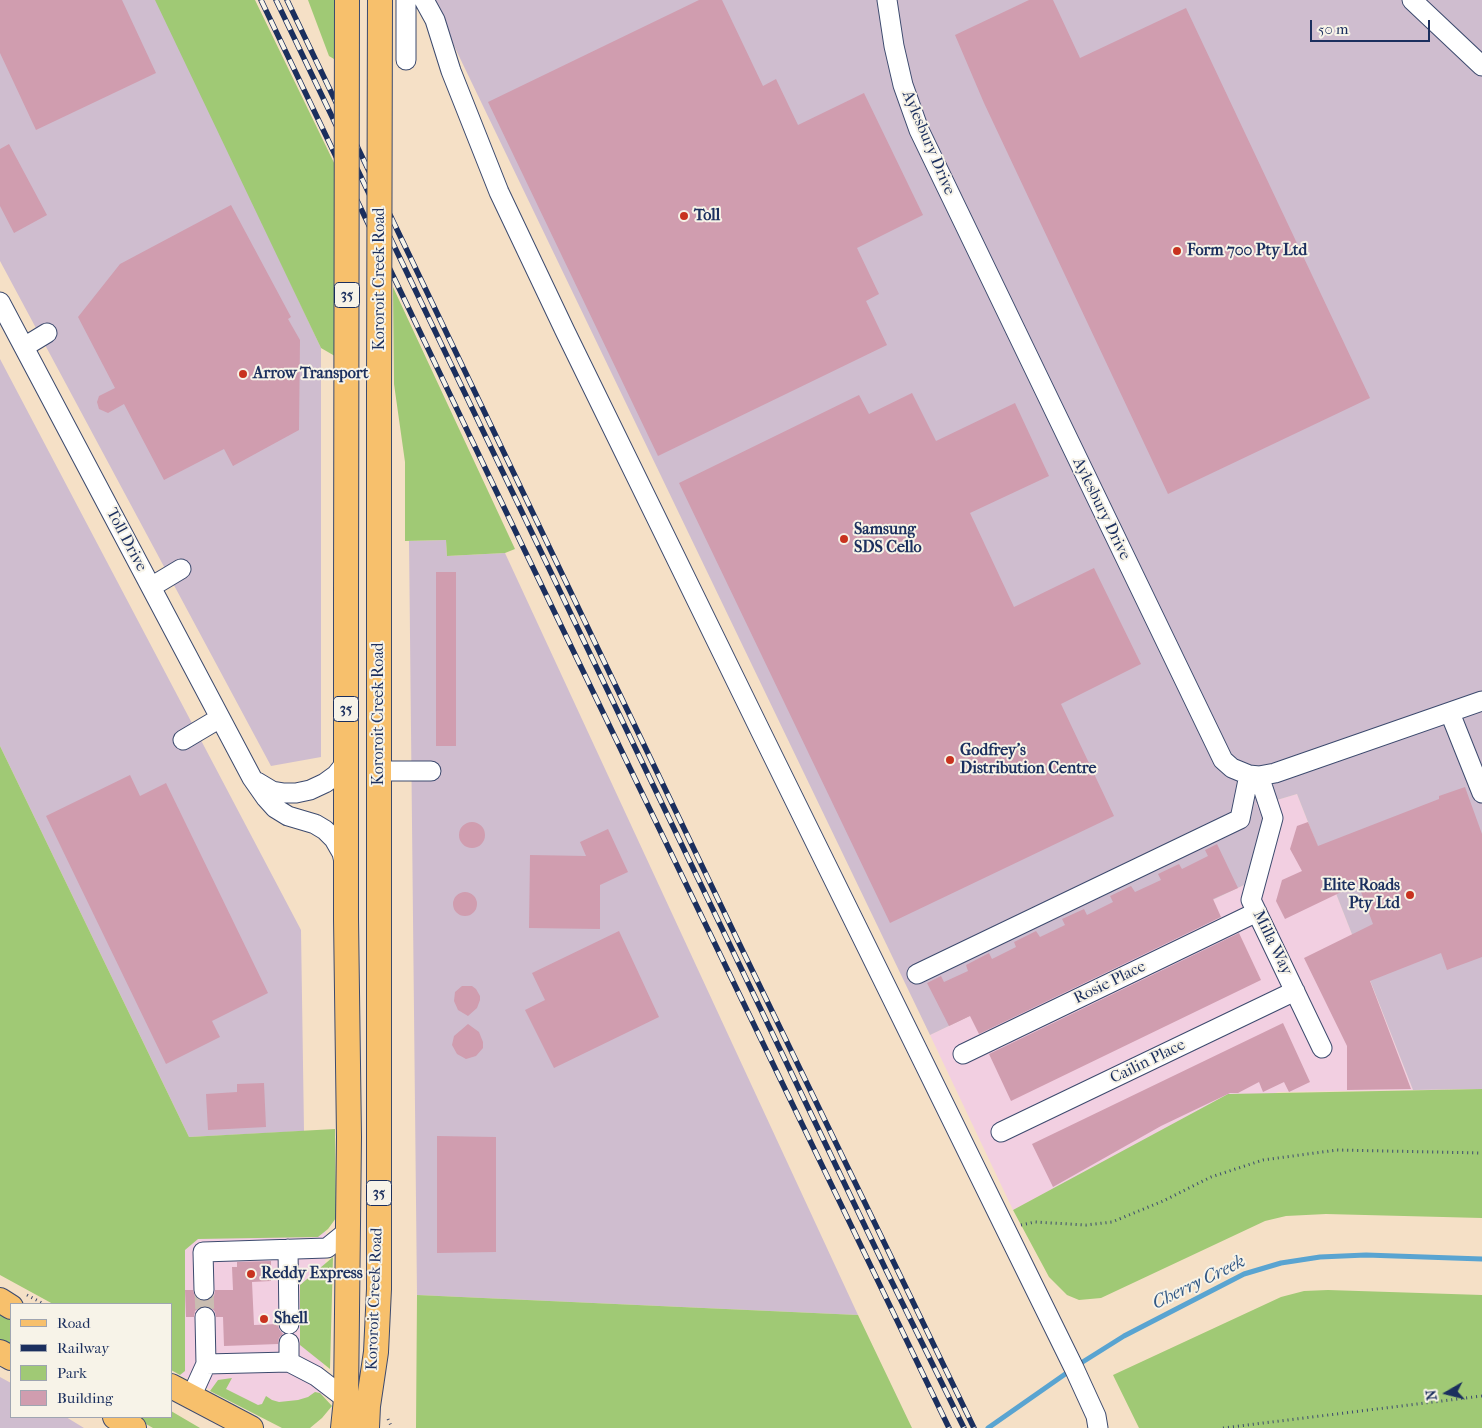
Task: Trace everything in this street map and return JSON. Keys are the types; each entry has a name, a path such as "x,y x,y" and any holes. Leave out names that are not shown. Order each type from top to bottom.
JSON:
{"main road":[{"name":"Kororoit Creek Road","path":"343,1428 346,1399 349,1137 346,888 347,0"},
{"name":"Kororoit Creek Road","path":"367,1428 376,1345 379,1289 380,0"},
{"path":"180,1398 219,1428"},
{"path":"180,1398 251,1428"},
{"path":"116,1418 134,1428"}],"street":[{"path":"406,0 406,60"},
{"path":"424,0 435,20 451,71 499,192 1096,1416 1098,1428"},
{"name":"Aylesbury Drive","path":"887,0 894,46 903,85 919,130 938,172 1217,748 1224,760 1232,768 1254,776"},
{"path":"1412,0 1482,66"},
{"name":"Toll Drive","path":"0,302 252,778 275,808 288,816 320,827 334,839 342,853 346,888"},
{"path":"24,347 48,333"},
{"path":"151,587 181,569"},
{"path":"917,974 1240,819 1254,776 1296,767 1482,701"},
{"path":"1450,713 1482,793"},
{"path":"183,740 220,718"},
{"path":"252,778 272,791 296,793 310,790 325,784 336,775 344,764 346,746"},
{"path":"378,771 431,771"},
{"name":"Milla Way","path":"1254,776 1273,818 1251,900 1322,1048"},
{"name":"Rosie Place","path":"963,1054 1257,912"},
{"name":"Cailin Place","path":"1001,1132 1295,991"},
{"path":"204,1290 202,1252 327,1248 348,1231"},
{"path":"288,1249 289,1324"},
{"path":"180,1398 206,1364 205,1317"},
{"path":"289,1344 289,1362"},
{"path":"206,1364 289,1362 316,1376 346,1399"}],"path":[{"path":"1005,1229 1035,1222 1086,1225 1112,1222 1163,1201 1211,1177 1263,1160 1337,1150 1482,1153"},
{"path":"1223,1428 1482,1396"}],"shaded area":[{"path":"0,0 158,0 321,348 321,757 271,766 0,261"},
{"path":"432,0 1482,0 1482,1089 1413,1090 1297,794 1277,800 1256,803 1263,820 1244,885 930,1035"},
{"path":"0,359 301,930 304,1131 189,1137 0,746"},
{"path":"446,540 447,556 505,553 858,1315 417,1295 409,541"},
{"path":"1297,794 1413,1090 1278,1092 1047,1192 1013,1210 930,1035 1244,885 1255,803 1277,800"},
{"path":"326,1220 323,1401 291,1428 180,1375 179,1247 194,1231"},
{"path":"0,1377 10,1382 10,1418 68,1418 84,1428 0,1428"}],"green space":[{"path":"155,0 255,0 338,171 340,359 321,348"},
{"path":"308,0 339,0 339,62 329,56"},
{"path":"393,287 515,549 505,553 447,556 446,540 405,541 405,462 394,384"},
{"path":"0,746 189,1137 335,1129 336,1218 328,1229 318,1237 198,1239 185,1250 185,1371 180,1375 172,1371 172,1303 51,1303 0,1275"},
{"path":"1482,1089 1482,1218 1326,1214 1286,1216 1265,1221 1101,1298 1079,1300 1067,1295 1049,1277 1013,1210 1228,1094"},
{"path":"333,1257 330,1369 300,1345 300,1285"},
{"path":"1328,1290 1482,1295 1482,1428 1139,1428 1113,1375 1281,1297 1304,1291"},
{"path":"417,1295 858,1315 912,1428 416,1428"},
{"path":"0,1313 10,1318 10,1345 0,1339"},
{"path":"232,1378 226,1389 258,1405 262,1404 266,1396 279,1402 298,1400 308,1397 315,1392 320,1393 332,1406 310,1428 282,1428 210,1391 218,1380"},
{"path":"172,1412 200,1428 153,1428 136,1418 172,1418"}],"building":[{"path":"0,0 122,0 156,73 36,130 0,53"},
{"name":"Toll","path":"699,0 722,0 763,86 776,79 798,125 864,93 923,215 857,248 879,294 866,301 887,345 658,456 488,102"},
{"name":"Form 700 Pty Ltd","path":"1029,0 1053,0 1080,58 1186,8 1370,398 1168,494 984,103 955,35"},
{"path":"9,144 47,215 14,233 0,206 0,149"},
{"path":"231,205 291,317 288,319 300,340 299,430 233,466 224,449 164,480 124,404 108,413 99,409 97,402 99,396 115,388 78,317 120,264"},
{"path":"912,393 936,441 1015,403 1049,476 970,513 1014,607 1094,568 1141,664 1061,704 1114,816 890,923 679,483 859,395 869,414"},
{"path":"436,572 456,572 456,746 436,746"},
{"path":"130,775 140,796 166,783 268,993 212,1021 220,1037 166,1064 46,816"},
{"path":"1465,787 1482,834 1482,957 1447,970 1441,953 1370,981 1411,1089 1347,1090 1347,1046 1304,958 1373,924 1358,884 1285,919 1276,901 1282,880 1302,871 1290,849 1297,826 1308,822 1318,846"},
{"path":"472,822 481,826 485,835 481,844 472,848 463,844 459,835 463,826"},
{"path":"608,829 628,872 600,885 600,929 529,928 530,855 586,856 580,842"},
{"path":"1217,844 1238,888 1213,899 1221,917 979,1034 970,1016 949,1026 927,983 941,976 944,982 968,971 966,965 989,953 992,959 1016,947 1014,942 1036,931 1040,937 1065,925 1062,919 1084,909 1087,915 1113,902 1110,896 1131,886 1135,892 1161,880 1158,874 1179,864 1182,869 1208,856 1205,850"},
{"path":"465,892 474,895 477,904 474,913 465,916 456,913 453,904 456,895"},
{"path":"619,931 659,1017 554,1068 525,1010 545,1000 532,973"},
{"path":"1239,933 1261,980 1011,1101 989,1054"},
{"path":"462,986 472,986 480,996 477,1008 468,1016 458,1010 454,1001 455,992"},
{"path":"1283,1023 1310,1082 1289,1092 1284,1082 1263,1092 1259,1082 1238,1093 1230,1093 1161,1126 1053,1187 1032,1144"},
{"path":"468,1024 479,1032 483,1048 476,1056 466,1059 457,1054 452,1045 454,1036"},
{"path":"264,1083 266,1127 208,1130 206,1094 237,1092 237,1084"},
{"path":"437,1136 496,1137 496,1252 437,1253"},
{"path":"271,1261 271,1281 252,1282 254,1325 278,1324 283,1334 279,1338 278,1344 224,1346 223,1317 216,1317 211,1307 200,1307 195,1311 194,1317 186,1317 185,1290 193,1290 199,1300 209,1300 214,1296 215,1290 233,1290 232,1267 237,1267 237,1262"}],"waterway":[{"name":"Cherry Creek","path":"988,1428 1081,1363 1124,1336 1244,1274 1281,1263 1320,1257 1366,1255 1482,1259"}],"tunnel":[{"path":"204,1290 205,1317"}],"railway":[{"path":"261,0 949,1428"},
{"path":"276,0 887,1272 964,1428"},
{"path":"287,0 738,941 974,1428"}],"place":[{"name":"Toll","path":"684,216"},
{"name":"Form 700 Pty Ltd","path":"1177,251"},
{"name":"Arrow Transport","path":"243,374"},
{"name":"Samsung SDS Cello","path":"844,539"},
{"name":"Godfrey's Distribution Centre","path":"950,760"},
{"name":"Elite Roads Pty Ltd","path":"1410,895"},
{"name":"Reddy Express","path":"251,1274"},
{"name":"Shell","path":"264,1319"}]}
